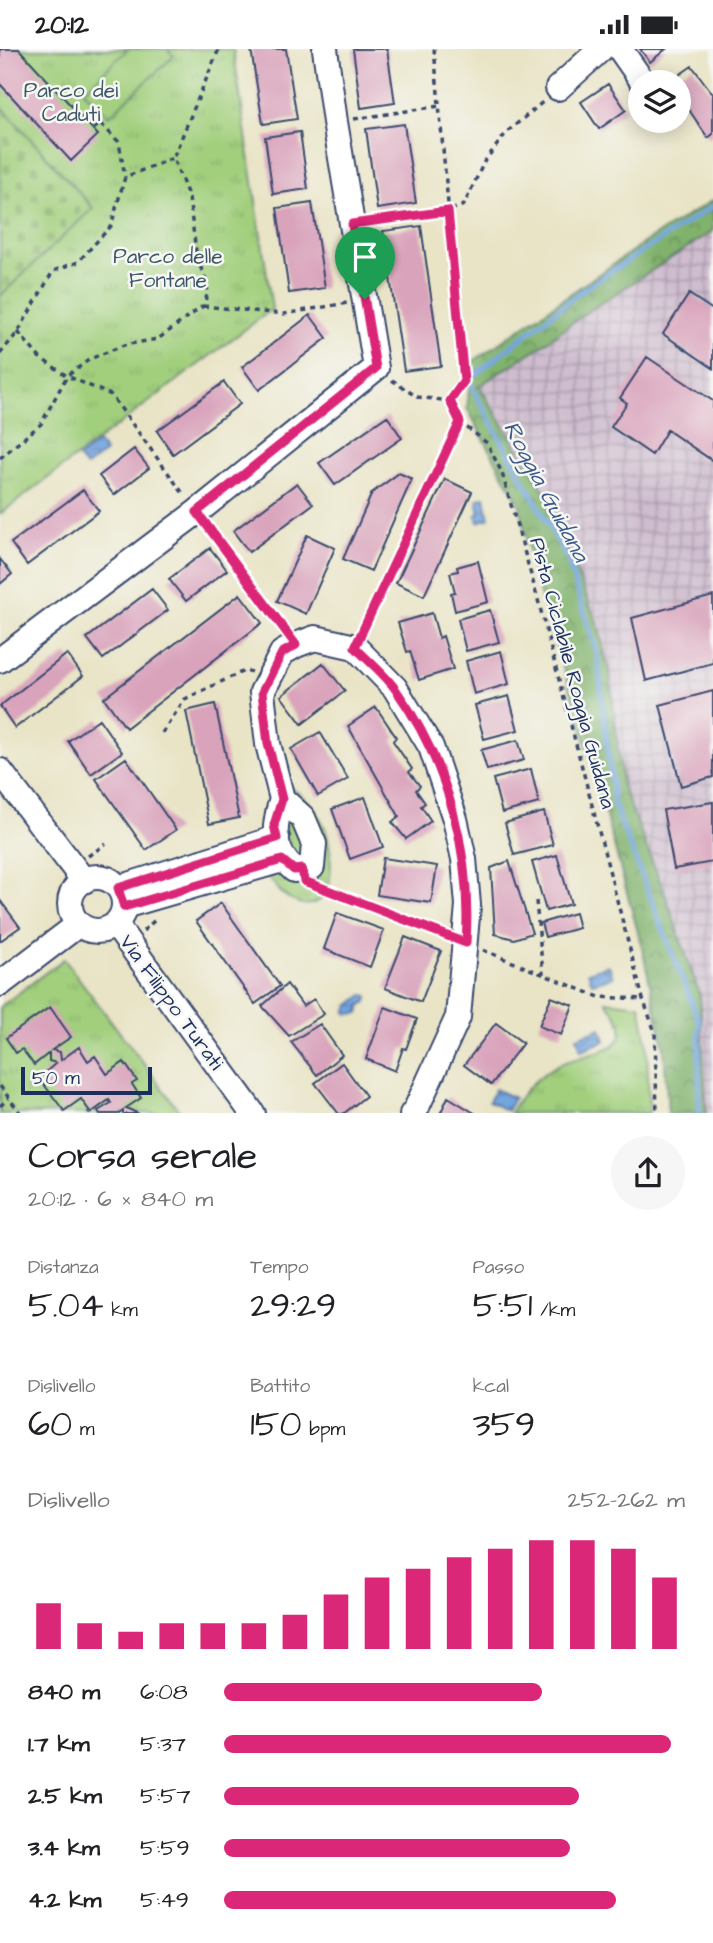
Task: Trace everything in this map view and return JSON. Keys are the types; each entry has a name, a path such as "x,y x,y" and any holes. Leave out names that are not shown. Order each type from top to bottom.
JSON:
{"street":[{"path":"0,660 197,512 376,368 335,122 326,49"},
{"path":"558,88 601,49"},
{"path":"620,49 635,70"},
{"path":"282,799 274,825 287,855 312,867 314,844 303,818 282,799 275,781 262,692 282,653 296,645 315,638 355,647 395,688 431,747 456,819 464,859 468,905 458,1017 413,1113"},
{"path":"0,771 84,881"},
{"path":"119,906 113,882 99,877 84,881 73,893 71,901 74,917 79,924 101,931 119,906 287,855"},
{"name":"Via Filippo Turati","path":"119,906 252,1113"},
{"path":"0,984 79,924"}],"path":[{"path":"0,458 41,424 67,376 90,359 124,345 158,339 203,306 208,293 206,280 197,259 189,198 173,158 219,49"},
{"path":"376,368 417,397 450,401 464,381 434,49"},
{"path":"352,224 448,211 464,205 484,162 507,132 558,88"},
{"path":"335,122 439,106"},
{"path":"0,354 18,333 53,271 78,262 111,226 125,177 119,142 100,123 94,129"},
{"path":"125,177 173,158"},
{"path":"203,306 284,314 365,299"},
{"path":"18,333 39,357 67,376 111,395 296,645"},
{"name":"Pista Ciclabile Roggia Guidana","path":"450,401 460,422 487,443 502,473 541,610 643,999 655,1032 657,1113"},
{"path":"355,647 460,422"},
{"path":"162,733 185,699 246,670 268,680"},
{"path":"287,855 304,881 599,996 643,999"},
{"path":"536,901 543,974"},
{"path":"0,1086 20,1113"},
{"path":"0,1106 9,1098"}],"shaded area":[{"path":"713,231 713,1113 706,1113 700,996 665,894 622,785 610,675 598,625 543,489 479,386"}],"green space":[{"name":"Parco delle Fontane","path":"0,49 233,49 272,309 0,514 0,296 92,208 0,105"},
{"path":"128,49 167,49 174,56 109,116 84,91"},
{"path":"0,105 93,208 0,296"},
{"path":"713,200 713,231 479,386 543,489 598,625 610,675 622,785 665,894 700,996 706,1113 668,1113 664,1048 642,947 576,708 533,572 520,505 467,408 472,362 648,240"},
{"path":"290,787 313,806 326,830 331,857 329,887 308,879"},
{"path":"283,817 291,819 305,852 303,856 293,860"},
{"path":"265,867 299,878 301,886 325,895 317,902 308,904 290,899 274,885"},
{"path":"64,959 181,1113 0,1113 0,1007"},
{"path":"606,1001 640,1005 647,1043 649,1113 510,1113 525,1091 545,1073 567,1061 604,1050 618,1041 621,1026"}],"water":[{"path":"98,443 105,452 86,467 78,458"},
{"path":"485,497 489,518 478,522 476,515 480,513 477,500"},
{"path":"609,965 613,977 592,983 588,972"},
{"path":"363,995 368,996 367,1002 361,1005 359,1013 348,1014 346,1012 349,1006"},
{"path":"601,1028 605,1041 581,1050 577,1037"},
{"path":"495,1089 514,1098 507,1111 489,1101"}],"building":[{"path":"0,49 19,49 98,135 71,161 0,84"},
{"path":"251,49 286,49 297,119 263,124"},
{"path":"353,49 387,49 395,103 361,108"},
{"path":"640,49 666,49 650,62"},
{"path":"692,66 713,94 713,134 708,138 691,113 691,70 686,70"},
{"path":"608,84 626,110 599,129 581,102"},
{"path":"404,124 416,203 377,209 366,129"},
{"path":"300,132 308,189 273,194 265,137"},
{"path":"312,203 325,288 289,293 277,208"},
{"path":"421,226 441,366 404,371 383,231"},
{"path":"689,294 713,310 713,368 663,334"},
{"path":"310,315 327,338 259,390 242,367"},
{"path":"647,357 713,401 713,461 667,430 652,455 611,427 627,403 620,398"},
{"path":"224,382 240,404 173,454 157,431"},
{"path":"387,416 402,438 335,485 319,463"},
{"path":"134,449 149,468 114,495 99,476"},
{"path":"399,473 412,479 371,571 343,559 372,493"},
{"path":"445,479 472,492 424,596 396,583"},
{"path":"297,483 313,504 249,552 233,531"},
{"path":"83,490 99,511 27,565 11,543"},
{"path":"307,535 335,548 306,614 277,601"},
{"path":"210,548 227,570 186,601 169,579"},
{"path":"0,559 12,574 0,584"},
{"path":"478,561 488,602 455,611 451,593 455,592 450,573 458,571 457,567"},
{"path":"152,589 168,610 103,659 87,638"},
{"path":"240,594 262,623 126,728 104,698"},
{"path":"713,596 713,663 646,681 632,618"},
{"path":"490,610 499,642 466,651 458,619"},
{"path":"432,613 439,638 443,636 453,669 419,680 398,623"},
{"path":"501,651 509,684 474,694 466,661"},
{"path":"67,654 83,676 15,728 0,706"},
{"path":"323,663 345,691 302,724 281,696"},
{"path":"713,691 713,777 681,786 660,705"},
{"path":"509,696 518,730 484,739 475,705"},
{"path":"215,704 239,818 209,824 186,711"},
{"path":"376,707 396,737 393,741 412,769 409,772 420,786 416,790 425,803 421,806 431,821 406,839 392,822 399,816 348,726"},
{"path":"99,719 122,752 91,774 68,741"},
{"path":"320,732 348,779 318,796 291,749"},
{"path":"518,740 524,760 487,770 481,750"},
{"path":"126,758 176,830 146,850 96,779"},
{"path":"531,769 539,803 502,813 493,779"},
{"path":"365,797 383,847 350,859 332,809"},
{"path":"713,802 713,862 674,869 663,810"},
{"path":"544,812 553,845 514,855 505,823"},
{"path":"557,855 571,904 546,911 532,862"},
{"path":"383,858 437,866 431,903 377,895"},
{"path":"509,861 532,933 514,939 495,934 491,868"},
{"path":"0,900 20,927 0,941"},
{"path":"221,903 280,986 255,1004 196,921"},
{"path":"337,913 384,930 370,967 324,949"},
{"path":"575,913 579,928 545,937 541,923"},
{"path":"405,937 441,951 421,1002 385,988"},
{"path":"287,984 303,1006 314,999 324,1014 289,1036 262,1006"},
{"path":"551,997 573,1005 561,1035 539,1026"},
{"path":"50,1007 71,1037 52,1050 60,1052 61,1060 79,1047 88,1061 95,1056 107,1074 124,1062 137,1081 132,1084 141,1098 126,1108 137,1113 99,1113 98,1111 111,1103 109,1100 91,1113 81,1099 64,1111 39,1078 56,1063 49,1061 49,1053 34,1065 22,1049 16,1053 6,1038"},
{"path":"385,1007 417,1019 395,1071 366,1059"},
{"path":"496,1023 523,1043 491,1085 464,1065"},
{"path":"320,1024 342,1055 317,1075 291,1042"},
{"path":"342,1063 366,1096 344,1113 338,1113 315,1083"},
{"path":"448,1097 474,1113 440,1113"}],"waterway":[{"name":"Roggia Guidana","path":"699,1113 699,1021 614,805 597,653 567,558 468,380 584,289 713,206"}],"route":[{"path":"448,211 464,381 450,401 460,422 355,647 395,688 431,747 456,819 464,859 468,905 466,943 304,881 302,869 294,870 282,860 124,907 122,893 118,888 277,838 274,825 282,799 275,781 268,744 262,692 282,653 296,645 197,512 376,368 365,299 352,224 448,211"}],"park label":[{"name":"Parco dei Caduti","path":"71,102"}]}
